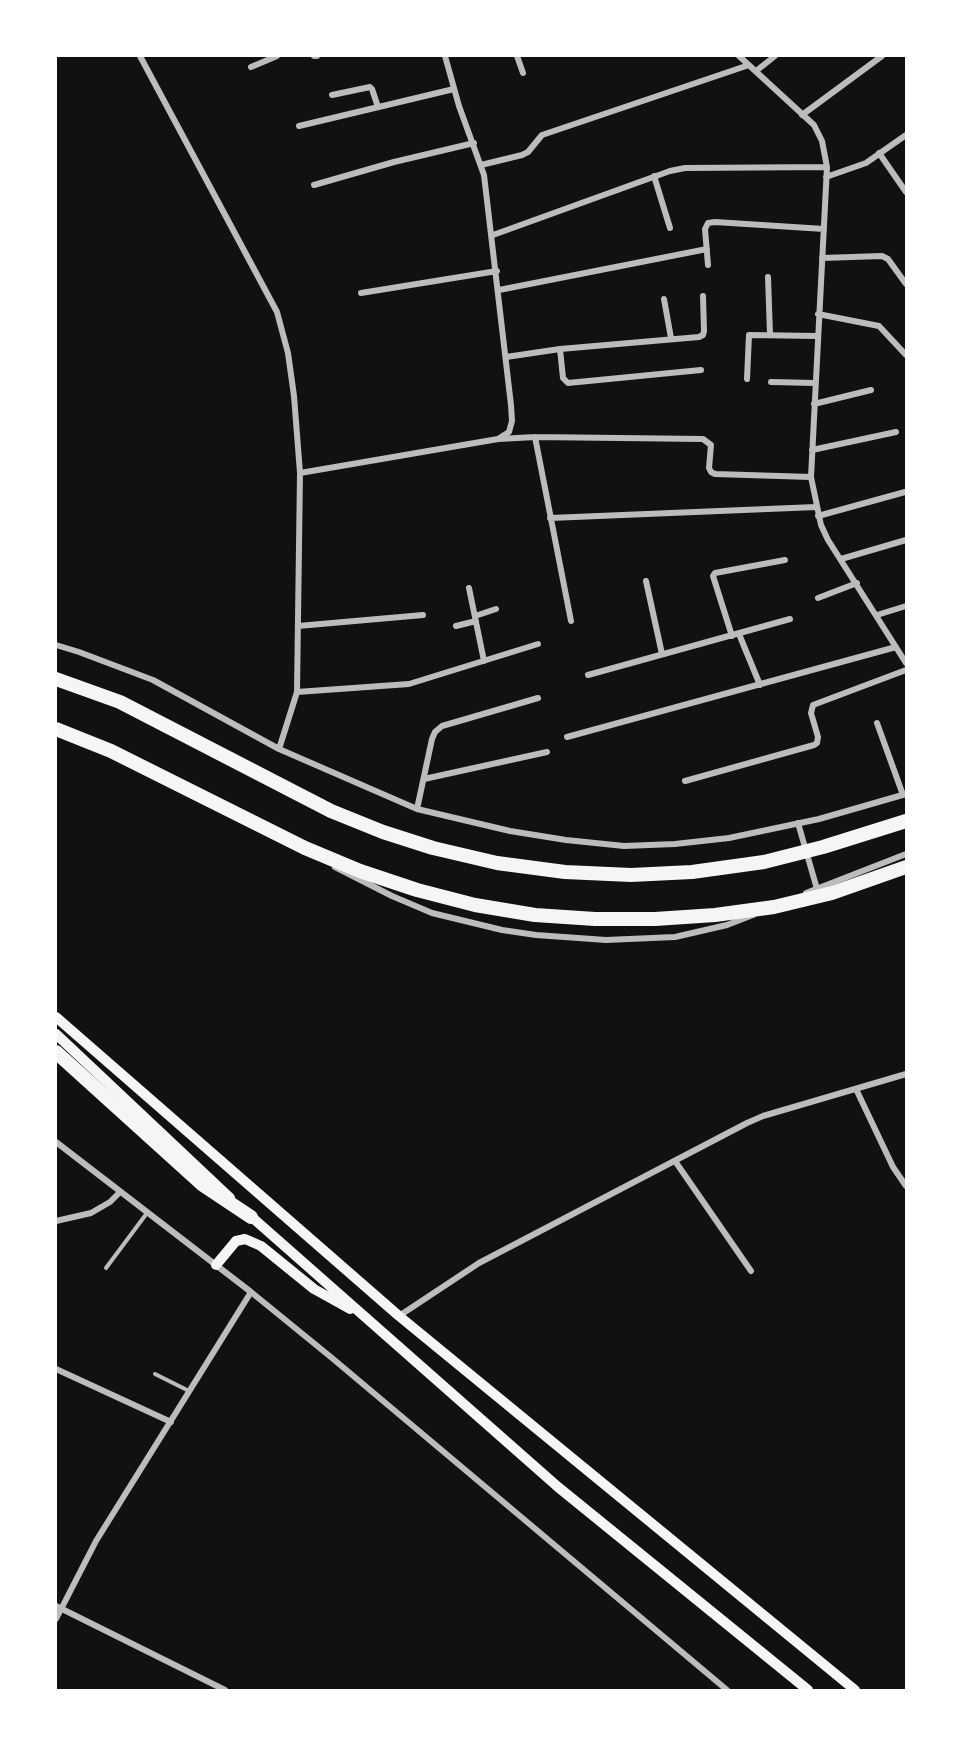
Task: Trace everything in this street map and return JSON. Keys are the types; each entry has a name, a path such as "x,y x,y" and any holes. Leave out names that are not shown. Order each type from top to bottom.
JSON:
{"highway":[{"path":"56,679 120,702 331,811 383,832 433,848 497,863 565,872 631,875 692,872 764,862 824,847 906,821"},
{"path":"56,729 111,751 305,848 360,871 436,895 476,905 535,915 595,919 655,919 715,915 774,907 832,892 906,867"},
{"path":"56,1052 203,1185 251,1217"}],"main road":[{"path":"56,1017 399,1316 855,1690"},
{"path":"56,1034 251,1217 558,1487 808,1690"},
{"path":"216,1265 236,1241 245,1239 261,1246 302,1281 328,1298 358,1312"}],"street":[{"path":"140,56 277,312 288,353 300,473 297,692 279,749"},
{"path":"251,67 277,56"},
{"path":"445,56 454,89 481,165 493,235 512,421 508,432 498,439"},
{"path":"517,56 523,73"},
{"path":"739,56 813,125 822,141 827,167 811,477 818,516 828,540 906,662"},
{"path":"756,71 775,56"},
{"path":"802,115 882,56"},
{"path":"481,165 522,155 528,152 543,135 749,65"},
{"path":"332,95 370,87 378,107"},
{"path":"299,126 454,89"},
{"path":"826,177 851,170 906,135"},
{"path":"314,185 394,162 474,143"},
{"path":"879,153 906,192"},
{"path":"493,235 654,176 685,168 827,167"},
{"path":"654,176 670,228"},
{"path":"708,265 705,229 708,224 715,222 824,229"},
{"path":"499,290 707,249"},
{"path":"822,258 882,256 888,259 906,284"},
{"path":"361,293 496,271"},
{"path":"768,277 770,334"},
{"path":"506,357 560,349 699,337 703,334 703,296"},
{"path":"664,299 671,338"},
{"path":"818,314 879,326 906,355"},
{"path":"747,379 749,334 818,336"},
{"path":"560,349 563,378 568,383 700,370"},
{"path":"771,382 815,383"},
{"path":"814,404 871,390"},
{"path":"812,450 896,432"},
{"path":"300,473 498,439 535,437 703,439 711,445 709,468 715,474 811,477"},
{"path":"535,437 549,518 571,621"},
{"path":"818,516 904,492"},
{"path":"549,518 816,507"},
{"path":"841,559 906,540"},
{"path":"760,685 735,635 713,576 715,573 785,560"},
{"path":"646,581 663,654"},
{"path":"818,598 857,584"},
{"path":"469,588 484,661"},
{"path":"877,615 906,606"},
{"path":"456,626 496,609"},
{"path":"298,626 423,615"},
{"path":"588,675 790,619"},
{"path":"297,692 409,684 538,644"},
{"path":"56,645 153,680 279,749 417,809 510,831 624,846 675,844 729,838 798,823 905,795 877,723"},
{"path":"567,737 896,648"},
{"path":"685,781 814,745 818,737 811,712 813,705 906,670"},
{"path":"417,809 435,732 442,726 538,698"},
{"path":"56,734 155,778 392,896 432,913 502,930 606,940 675,937 727,925 906,855"},
{"path":"424,779 547,752"},
{"path":"798,823 817,889"},
{"path":"399,1316 479,1263 763,1116 906,1074"},
{"path":"856,1089 893,1167 906,1186"},
{"path":"56,1142 251,1292 727,1690"},
{"path":"675,1161 751,1271"},
{"path":"56,1221 92,1213 110,1202 120,1192"},
{"path":"56,1619 58,1607 96,1541 251,1292"},
{"path":"56,1369 171,1422"},
{"path":"58,1607 225,1690"}],"lane":[{"path":"106,1268 147,1213"},
{"path":"155,1374 189,1391"}]}
